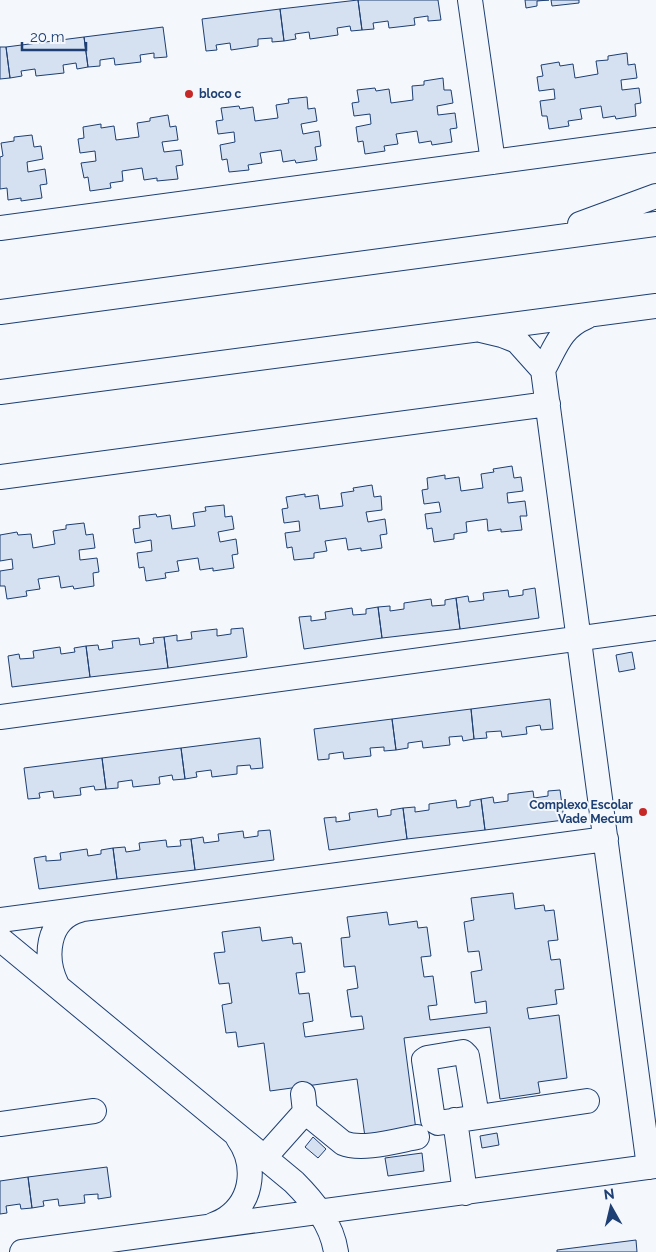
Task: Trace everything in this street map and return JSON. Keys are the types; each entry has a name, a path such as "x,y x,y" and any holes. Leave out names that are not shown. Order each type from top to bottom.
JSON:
{"street":[{"path":"470,0 493,162"},
{"path":"0,228 656,140"},
{"path":"536,241 656,196"},
{"path":"0,312 656,224"},
{"path":"0,392 656,306"},
{"path":"22,1252 653,1167 578,638 544,370 559,338 574,322 589,315"},
{"path":"481,330 517,341 544,370"},
{"path":"0,477 548,404"},
{"path":"0,717 656,628"},
{"path":"0,920 606,839"},
{"path":"57,985 51,973 49,960 51,937 62,919 72,912 83,909"},
{"path":"0,939 308,1196 328,1227 336,1252"},
{"path":"465,1193 466,1118 587,1101"},
{"path":"264,1158 304,1103 343,1143 350,1146 417,1137"},
{"path":"0,1124 94,1112"},
{"path":"212,1226 228,1218 241,1204 249,1187 251,1167 246,1149 234,1133"}],"building":[{"path":"358,0 362,30 351,31 350,26 337,28 338,35 310,39 309,32 295,34 296,39 284,41 280,9"},
{"path":"358,0 438,0 441,20 428,21 428,16 414,18 415,25 389,28 388,21 373,23 374,29 362,30"},
{"path":"525,0 549,0 537,1 537,6 526,8"},
{"path":"551,0 579,0 579,3 552,6"},
{"path":"280,9 284,41 272,42 272,38 258,39 258,46 231,50 230,43 216,45 217,50 206,51 202,19"},
{"path":"163,27 167,57 154,58 154,53 140,55 141,62 115,65 114,58 100,60 100,66 88,67 84,37"},
{"path":"84,37 88,67 77,69 76,63 63,65 64,73 36,76 35,69 21,71 22,76 10,78 6,47"},
{"path":"0,47 6,47 10,78 0,79"},
{"path":"627,53 628,65 635,64 637,78 621,80 622,90 639,88 641,103 635,104 636,116 616,119 615,116 603,118 601,106 580,109 582,119 568,121 569,126 549,129 547,116 542,116 540,101 555,99 554,89 539,91 537,77 543,76 541,65 559,62 560,66 573,64 575,78 598,74 596,61 608,60 608,56"},
{"path":"443,78 444,90 451,90 453,103 437,106 438,115 455,113 457,128 450,129 452,142 432,145 431,141 419,143 417,131 396,134 398,144 384,146 385,151 365,154 363,141 358,142 356,127 371,124 370,114 354,116 352,103 359,102 357,90 375,88 376,91 389,89 391,103 413,100 412,86 424,85 424,81"},
{"path":"307,97 308,109 315,108 317,121 301,124 303,134 319,131 321,146 315,147 317,160 296,163 295,160 283,162 281,150 260,153 262,163 248,165 249,170 229,172 227,159 222,160 220,145 235,142 234,132 218,134 216,121 223,120 221,108 239,106 240,109 253,107 255,121 278,118 276,105 289,103 288,99"},
{"path":"168,115 170,127 176,126 178,140 162,142 164,152 181,150 183,165 176,166 178,179 157,181 157,178 144,180 142,168 122,171 123,181 110,183 111,188 90,191 88,177 84,178 81,163 96,161 95,151 80,153 78,139 84,138 83,127 101,124 101,128 114,126 116,140 139,137 137,123 150,121 150,118"},
{"path":"32,135 34,147 41,146 43,159 27,162 28,172 45,169 47,184 40,185 42,198 21,201 21,198 8,200 7,188 0,189 0,157 3,156 1,143 14,141 14,137"},
{"path":"512,466 514,478 521,477 523,491 507,493 508,503 525,501 527,516 520,516 522,530 501,532 501,529 488,531 487,519 466,522 467,532 454,534 454,539 434,542 432,528 427,529 425,514 441,512 439,502 424,504 422,490 428,489 427,478 445,475 445,479 459,477 461,491 483,488 481,474 494,472 493,469"},
{"path":"372,485 374,497 381,496 382,510 366,512 368,522 385,519 387,534 380,535 382,548 361,551 361,548 348,550 346,538 325,541 327,551 314,553 314,558 294,560 292,547 287,548 285,533 300,531 299,521 284,523 282,509 288,508 286,497 305,494 305,497 318,495 320,509 343,506 341,493 354,491 353,488"},
{"path":"224,505 225,517 232,516 234,529 218,532 220,542 236,539 238,554 232,555 234,568 213,571 213,568 200,570 198,558 177,561 179,571 165,573 166,578 146,581 144,567 139,568 137,553 152,551 151,540 135,543 133,529 140,528 139,516 156,514 157,517 170,515 172,529 195,526 193,513 206,511 205,507"},
{"path":"84,523 86,535 93,534 95,548 79,550 80,560 97,558 99,572 93,573 94,586 74,589 73,586 61,588 59,576 38,579 40,589 26,591 27,596 7,599 5,586 0,586 0,571 13,569 12,559 0,561 0,535 17,532 18,535 31,534 33,548 55,544 53,531 66,529 66,525"},
{"path":"535,588 539,618 460,629 456,598 468,596 469,602 484,600 483,593 508,590 509,597 523,595 523,590"},
{"path":"456,598 460,629 382,638 378,607 390,606 390,611 404,609 404,603 431,599 432,606 445,605 445,600"},
{"path":"378,607 382,638 304,649 299,617 311,616 311,621 326,619 325,612 352,608 353,615 366,614 366,609"},
{"path":"243,628 247,657 168,668 164,637 177,635 177,641 192,639 191,632 217,629 217,636 231,634 231,629"},
{"path":"164,637 168,668 90,677 86,646 98,645 99,650 113,648 112,641 139,638 140,645 154,643 153,638"},
{"path":"86,646 90,677 12,687 8,656 19,654 20,659 34,658 33,651 60,647 61,654 75,652 74,648"},
{"path":"632,652 635,669 619,672 616,655"},
{"path":"550,699 553,729 541,730 540,725 526,727 527,734 502,737 501,731 486,732 487,738 474,739 471,709"},
{"path":"471,709 474,739 463,741 462,736 449,737 450,745 423,748 422,741 408,743 408,748 396,750 392,719"},
{"path":"392,719 396,750 384,751 384,747 370,748 371,756 344,759 343,752 329,754 329,759 318,760 314,729"},
{"path":"260,738 263,768 251,769 250,765 237,766 237,774 212,777 211,770 196,772 197,777 185,779 181,748"},
{"path":"181,748 185,779 173,780 172,775 159,777 160,784 133,787 132,780 118,782 118,788 106,789 102,758"},
{"path":"102,758 106,789 95,790 94,786 80,788 81,795 54,798 53,791 39,793 40,798 28,799 24,768"},
{"path":"560,790 564,820 485,830 481,799 493,797 494,803 508,801 508,794 533,791 534,798 548,796 548,791"},
{"path":"481,799 485,830 407,839 403,808 415,807 415,812 429,810 429,804 456,800 457,808 470,806 470,801"},
{"path":"403,808 407,839 329,850 324,818 336,817 336,822 350,820 349,813 377,809 378,817 391,815 391,810"},
{"path":"270,830 274,860 195,870 191,839 203,837 204,843 219,841 218,834 243,831 244,838 258,836 258,831"},
{"path":"191,839 195,870 117,879 113,848 125,847 126,852 140,850 139,843 166,840 167,847 181,846 180,840"},
{"path":"113,848 117,879 39,889 34,858 46,856 46,861 61,860 60,853 87,849 88,856 101,854 101,850"},
{"path":"513,893 515,909 544,905 545,911 554,910 558,940 548,941 551,960 560,959 564,989 555,990 557,1004 527,1008 529,1019 559,1015 567,1078 538,1082 540,1093 500,1099 490,1027 404,1038 416,1130 365,1137 357,1079 270,1091 264,1043 238,1047 236,1032 226,1033 222,1005 232,1003 229,983 219,984 214,953 225,952 222,932 260,927 262,941 292,937 293,944 301,943 305,972 296,973 299,994 309,993 313,1021 303,1023 305,1037 364,1029 362,1016 351,1017 347,990 358,988 355,966 344,967 341,938 350,937 347,917 387,912 389,925 417,921 418,928 427,927 431,956 421,957 424,977 433,976 437,1005 428,1006 430,1020 487,1013 486,1001 475,1003 471,972 482,970 479,951 468,952 464,922 474,920 471,898"},
{"path":"497,1133 499,1145 482,1148 480,1136"},
{"path":"313,1137 326,1149 318,1158 305,1147"},
{"path":"422,1153 424,1171 388,1176 385,1158"},
{"path":"107,1167 111,1197 98,1199 98,1194 84,1195 85,1203 59,1206 58,1199 43,1201 44,1206 32,1208 28,1177"},
{"path":"28,1177 32,1208 21,1209 20,1204 6,1206 7,1213 0,1214 0,1181"},
{"path":"636,1240 637,1252 557,1252 557,1250"}],"place":[{"name":"bloco c","path":"189,94"},
{"name":"Complexo Escolar Vade Mecum","path":"643,812"}]}
